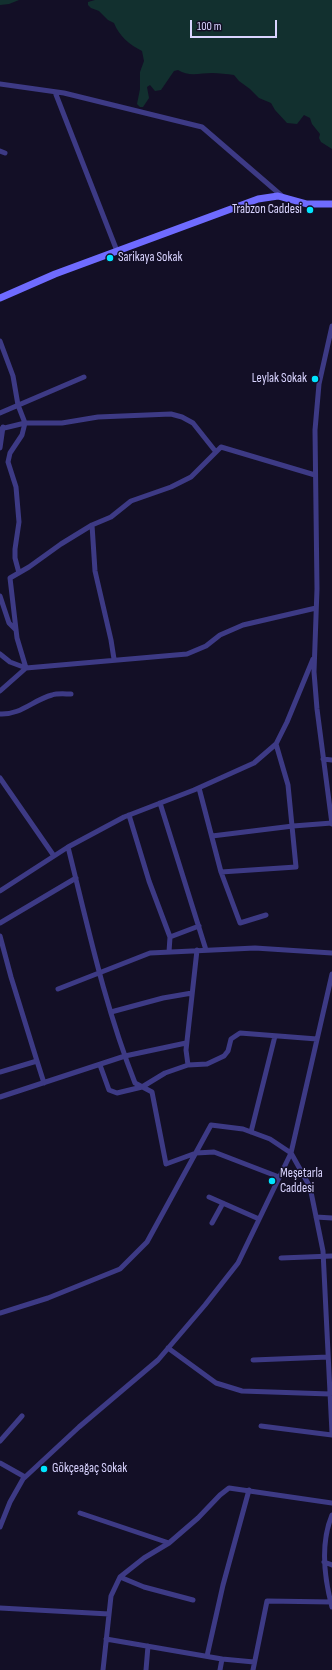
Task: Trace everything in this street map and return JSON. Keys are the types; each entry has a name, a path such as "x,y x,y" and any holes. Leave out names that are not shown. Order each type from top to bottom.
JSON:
{"street":[{"path":"0,84 55,92 202,127 284,198"},
{"path":"55,92 117,251"},
{"path":"0,298 55,274 258,199 278,196 307,204 332,204"},
{"path":"212,836 293,826 332,824 317,709 315,655 315,430 319,384 332,326"},
{"path":"0,341 13,376 18,405 25,423 22,435 10,453 8,462 16,487 19,522 14,558 18,573"},
{"path":"0,413 84,377"},
{"path":"0,448 2,428 25,423 62,423 98,417 171,414 182,417 193,423 216,452"},
{"path":"26,668 16,630 10,578 92,524 111,517 131,500 171,487 191,477 221,447 315,475"},
{"path":"92,524 95,571 111,640 114,660"},
{"path":"0,596 9,623 16,630"},
{"path":"0,654 10,662 26,668 187,654 206,646 220,635 243,625 316,608"},
{"path":"0,891 68,847 129,815 199,788 254,763 276,744 287,722 315,655"},
{"path":"0,691 26,668"},
{"path":"0,714 19,712 35,701 53,694 71,694"},
{"path":"221,872 296,867 288,785 276,744"},
{"path":"323,760 332,760"},
{"path":"0,778 54,856"},
{"path":"199,788 221,872 240,923 266,915"},
{"path":"160,803 206,950"},
{"path":"129,815 149,881 170,937 169,952"},
{"path":"68,847 99,973 125,1056 135,1083 152,1092 166,1164 196,1153 214,1152 279,1177"},
{"path":"0,923 76,878"},
{"path":"170,937 199,926"},
{"path":"0,936 11,977 44,1083"},
{"path":"58,989 150,953 256,948 332,953"},
{"path":"188,1065 186,1043 197,950"},
{"path":"0,1527 10,1502 25,1477 79,1427 158,1360 205,1305 238,1263 290,1153 332,974"},
{"path":"111,1012 163,998 192,993"},
{"path":"100,1065 109,1090 117,1093 142,1087 165,1073 188,1065 207,1064 224,1056 228,1051 231,1039 240,1033 317,1039"},
{"path":"251,1132 275,1036"},
{"path":"0,1097 125,1056 186,1043"},
{"path":"0,1072 37,1061"},
{"path":"0,1313 48,1298 120,1269 147,1242 211,1125 243,1129 270,1139 290,1153 310,1187 324,1256 325,1291 330,1335 328,1357 331,1386 332,1434 260,1426"},
{"path":"210,1197 259,1219"},
{"path":"212,1223 223,1203"},
{"path":"316,1216 332,1218"},
{"path":"281,1258 332,1256"},
{"path":"325,1291 332,1291"},
{"path":"168,1348 216,1383 242,1391 330,1394"},
{"path":"253,1360 328,1357"},
{"path":"0,1441 22,1416"},
{"path":"0,1463 25,1477"},
{"path":"103,1670 111,1596 120,1577 144,1558 169,1543 229,1488 332,1503"},
{"path":"207,1656 223,1585 249,1490"},
{"path":"0,1510 6,1512"},
{"path":"80,1513 169,1543"},
{"path":"252,1670 267,1601 332,1604 327,1586 324,1562 332,1515"},
{"path":"324,1562 332,1565"},
{"path":"120,1577 144,1587 193,1600"},
{"path":"0,1608 109,1614"},
{"path":"106,1639 222,1659 254,1662"},
{"path":"146,1670 148,1646"},
{"path":"220,1670 222,1659"}],"green space":[{"path":"0,0 19,0 9,4 0,5"},
{"path":"95,0 332,0 332,149 321,142 319,138 320,134 312,124 310,118 304,115 297,124 287,123 275,110 271,103 259,98 234,75 215,73 190,74 178,70 174,71 161,90 155,91 150,85 147,87 149,98 143,107 140,107 137,104 140,89 140,72 144,61 142,51 125,40 114,23 108,20 99,11 88,5 88,2"}],"place":[{"name":"Trabzon Caddesi","path":"310,210"},
{"name":"Sarikaya Sokak","path":"110,258"},
{"name":"Leylak Sokak","path":"315,379"},
{"name":"Meşetarla Caddesi","path":"272,1181"},
{"name":"Gökçeağaç Sokak","path":"44,1469"}]}
